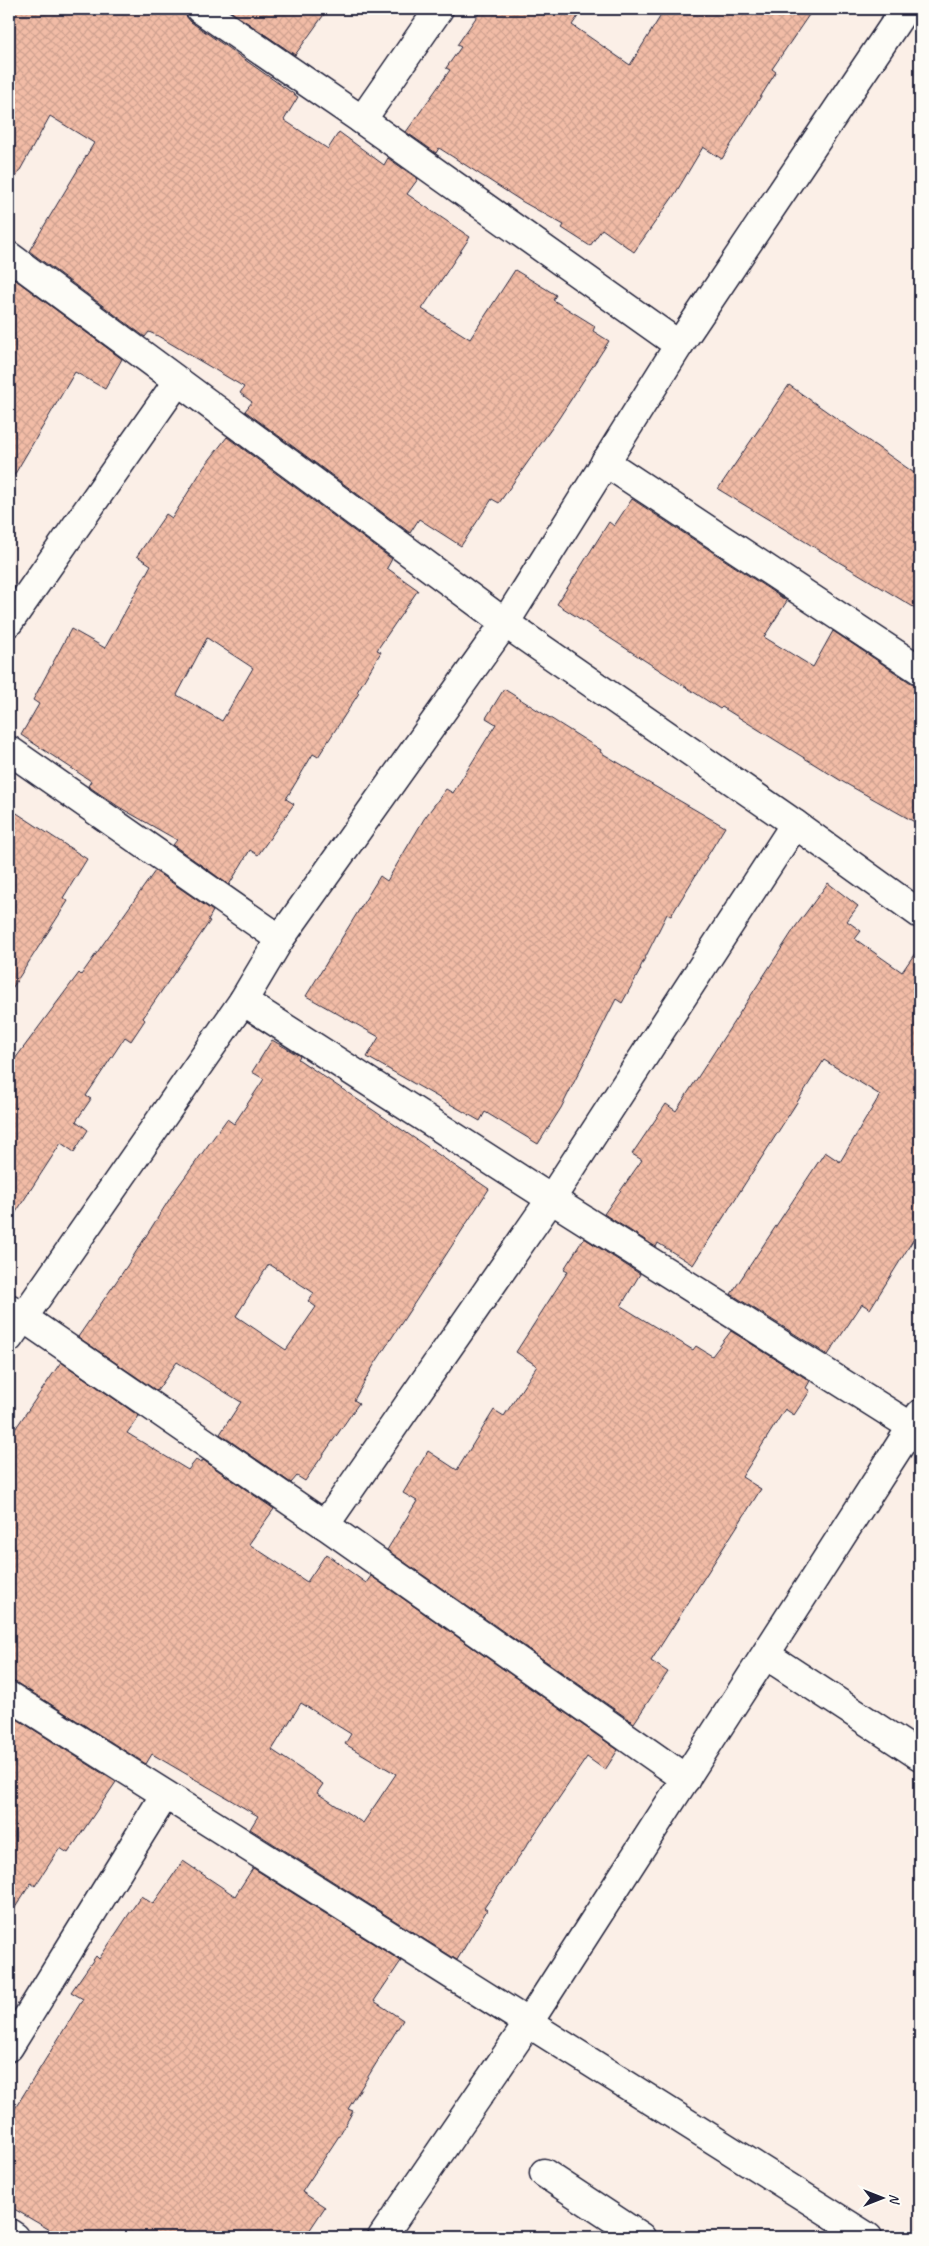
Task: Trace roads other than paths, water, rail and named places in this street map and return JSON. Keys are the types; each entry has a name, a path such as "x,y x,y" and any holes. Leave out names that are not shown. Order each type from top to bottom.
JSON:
{"street":[{"path":"200,9 362,120 679,345"},
{"path":"362,120 439,9"},
{"path":"686,1779 325,1525 13,1321 242,1000 280,939 505,623 679,345 905,9"},
{"path":"9,256 505,623 795,824 920,914"},
{"path":"9,622 177,382"},
{"path":"605,462 920,670"},
{"path":"9,750 280,939"},
{"path":"325,1525 551,1200 795,824"},
{"path":"242,1000 551,1200 916,1421 527,2025 382,2237"},
{"path":"766,1655 920,1756"},
{"path":"9,1696 527,2025 868,2237"},
{"path":"9,2047 164,1796"},
{"path":"544,2173 641,2237"},
{"path":"9,2233 15,2237"}]}
